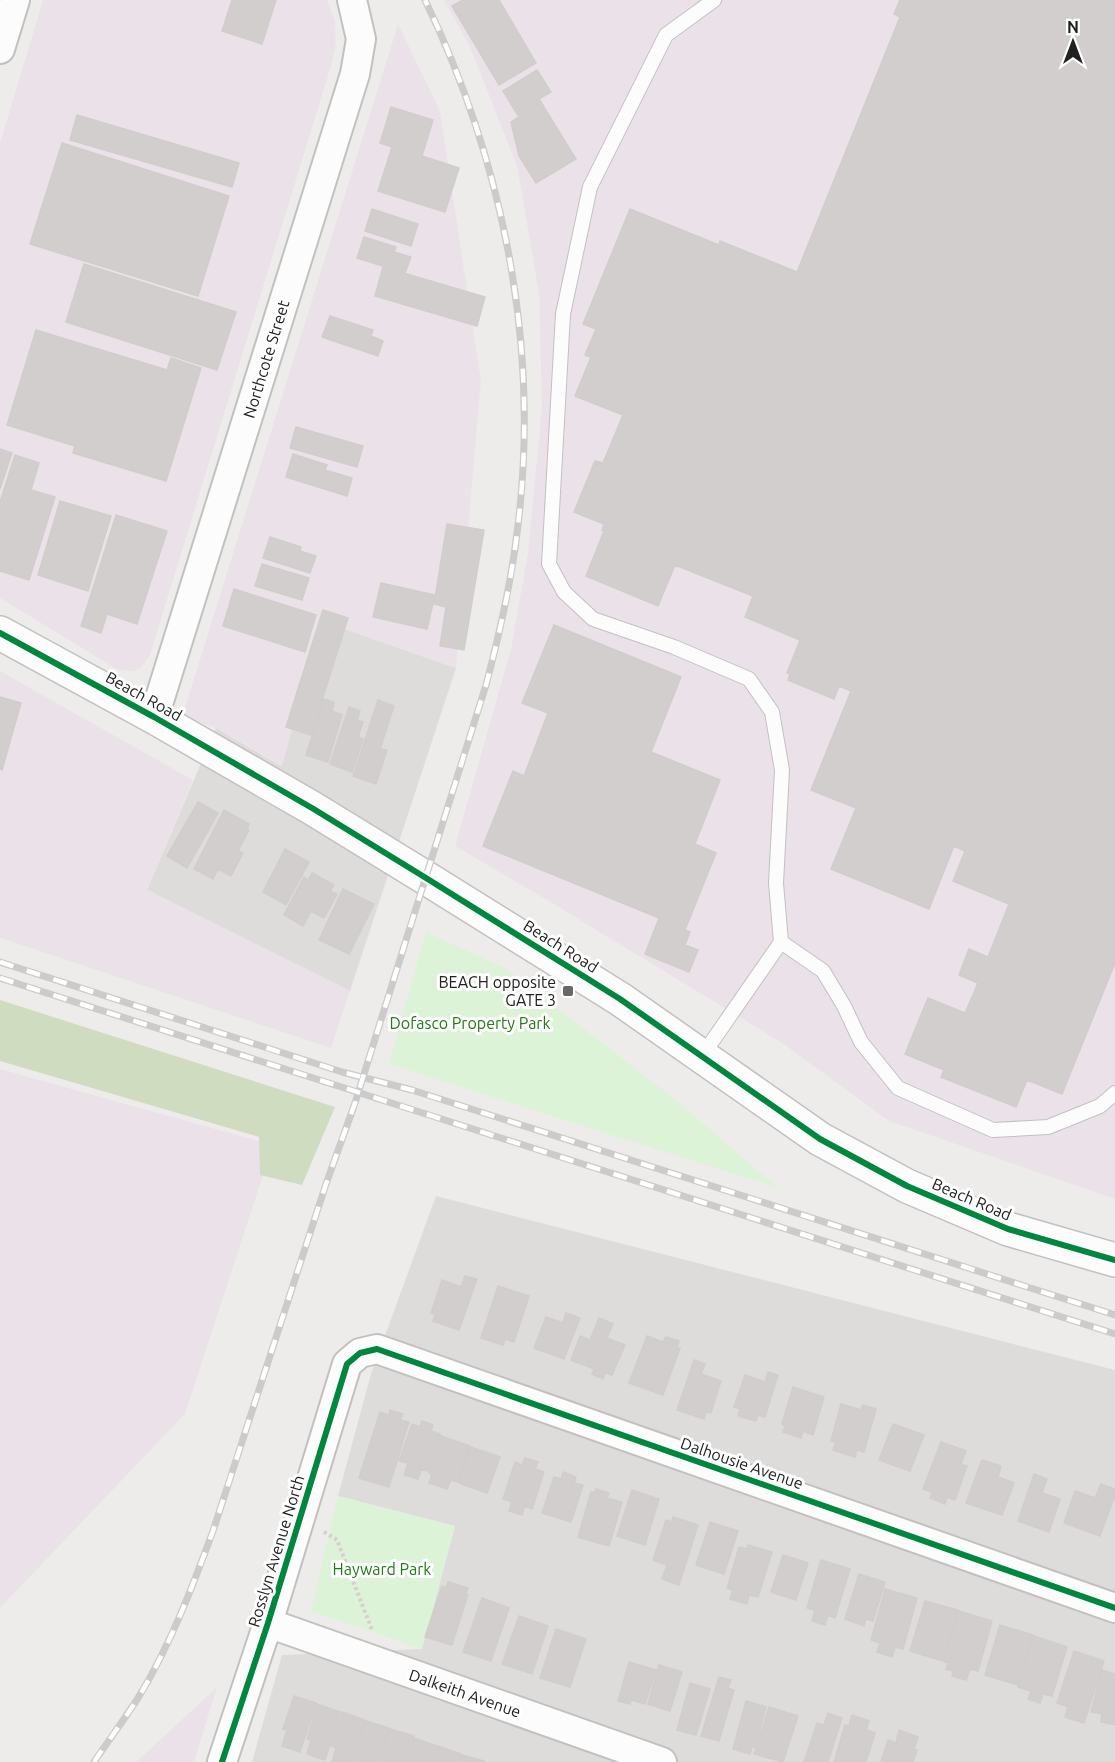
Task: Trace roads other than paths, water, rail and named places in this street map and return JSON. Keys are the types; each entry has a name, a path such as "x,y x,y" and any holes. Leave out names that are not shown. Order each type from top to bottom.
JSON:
{"street":[{"path":"0,49 15,0"},
{"name":"Northcote Street","path":"154,717 355,74 361,39 352,0"},
{"name":"Beach Road","path":"0,633 154,717 312,808 445,890 620,999 820,1139 907,1186 1008,1229 1115,1260"},
{"name":"Dalhousie Avenue","path":"360,1353 377,1349 1115,1608"},
{"name":"Rosslyn Avenue North","path":"222,1762 268,1623 347,1364 360,1353"},
{"name":"Dalkeith Avenue","path":"268,1623 662,1762"}],"lane":[{"path":"702,1056 781,942 776,883 782,770 772,712 749,679 674,647 593,620 564,592 549,564 562,314 590,187 666,35 714,0"},
{"path":"781,942 823,971 844,1006 861,1042 898,1089 993,1130 1048,1127 1100,1106 1115,1094"}],"railway":[{"path":"94,1762 150,1678 170,1637 213,1531 326,1184 354,1106 486,685 509,585 518,525 524,457 524,390 519,322 509,256 495,190 476,125 425,0"},
{"path":"0,962 342,1072 412,1090 1115,1315"},
{"path":"0,978 1115,1334"}],"place":[{"name":"BEACH opposite GATE 3","path":"568,991"}],"park label":[{"name":"Dofasco Property Park","path":"470,1023"},
{"name":"Hayward Park","path":"382,1569"}]}
